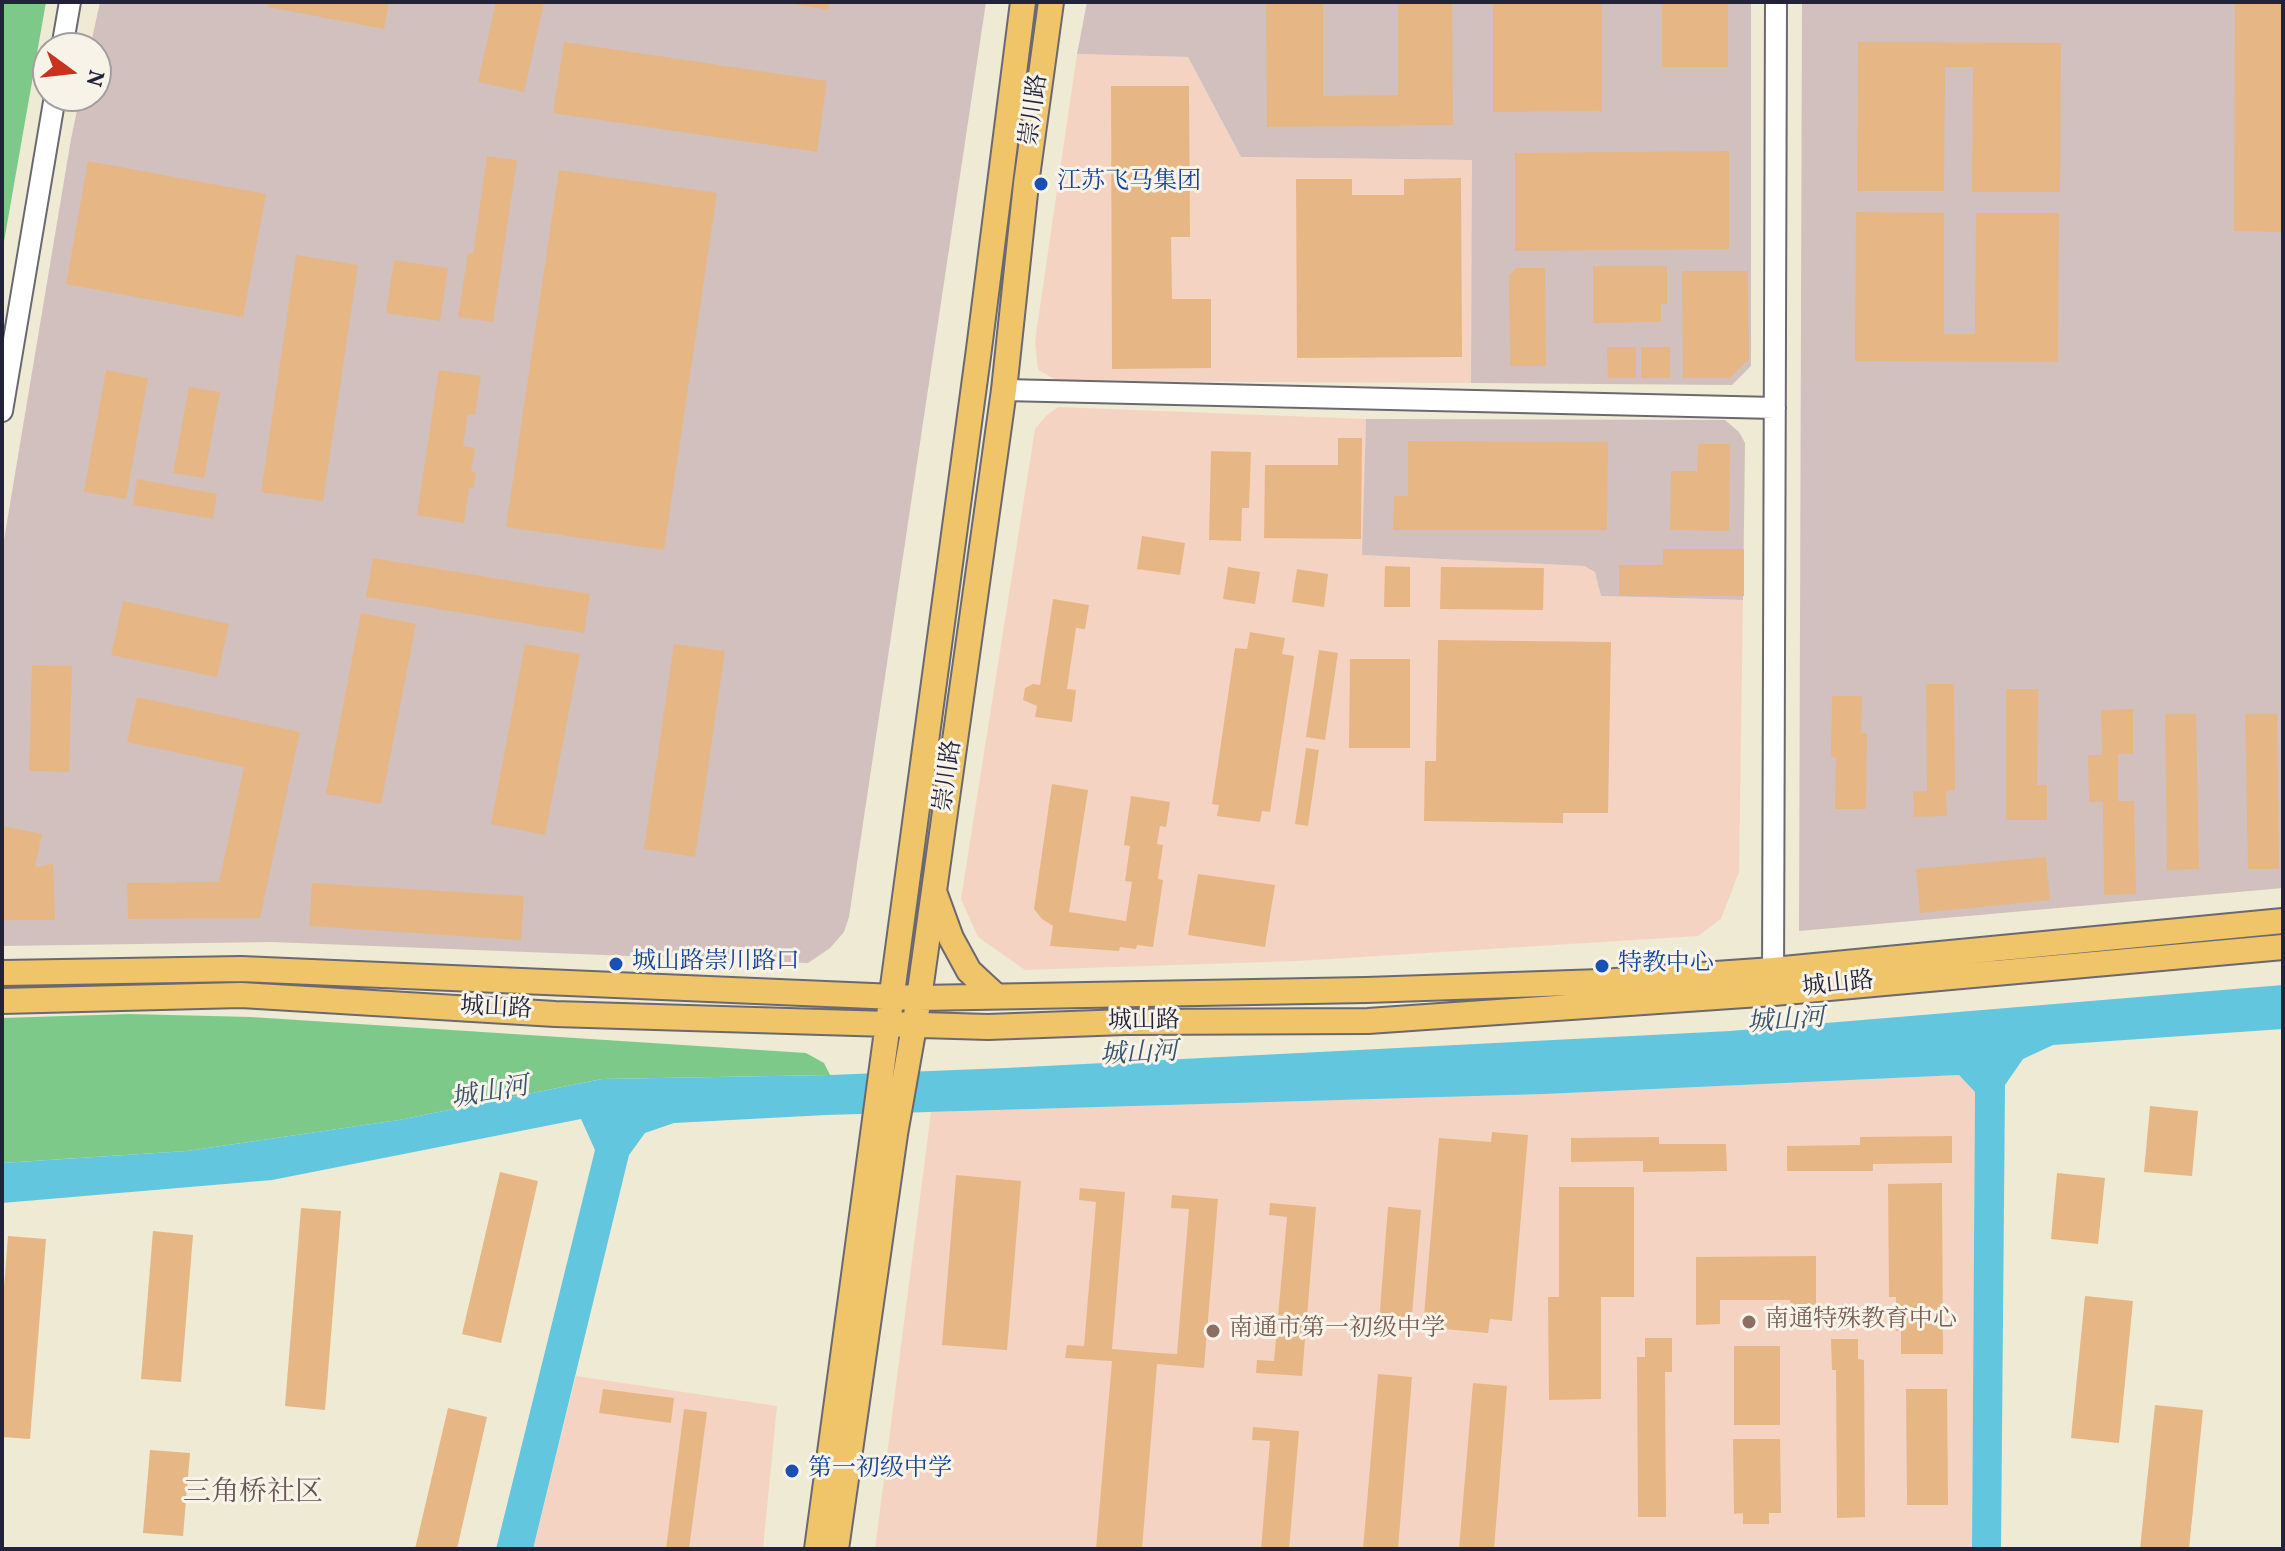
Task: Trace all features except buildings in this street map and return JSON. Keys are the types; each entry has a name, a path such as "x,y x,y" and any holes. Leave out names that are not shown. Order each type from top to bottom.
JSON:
{"main road":[{"name":"崇川路","path":"836,1549 885,1134 894,1042 892,997 1023,2"},
{"name":"崇川路","path":"914,1025 1004,390 1026,184 1051,2"},
{"path":"934,891 951,938 969,971 996,996"},
{"name":"城山路","path":"2,1001 241,995 555,1014 894,1042 914,1025 988,1027 1125,1022 1368,1021 1774,981 2283,921"},
{"name":"城山路","path":"2,973 241,969 919,998 1366,990 1601,982 1774,981 2283,947"},
{"name":"崇川路","path":"817,1549 885,1134"}],"street":[{"path":"65,32 70,2"},
{"path":"1774,981 1776,2"},
{"path":"2,411 52,112"},
{"path":"1004,390 1775,408"}],"shaded area":[{"path":"100,2 986,2 849,917 844,932 830,948 808,963 272,942 2,946 2,552 77,112 112,112 112,32 93,32"},
{"path":"1087,2 1751,2 1751,366 1732,385 1471,383 1472,160 1241,157 1188,57 1077,54"},
{"path":"1802,2 2283,2 2283,888 1799,931"},
{"path":"1077,54 1188,57 1241,157 1473,160 1471,383 1058,381 1038,370 1035,341"},
{"path":"1058,407 1366,419 1363,555 1584,566 1595,572 1601,596 1743,600 1739,872 1721,919 1698,936 1298,961 1025,970 978,937 961,899 1035,429"},
{"path":"1366,419 1725,420 1739,432 1745,443 1743,600 1601,596 1595,572 1584,566 1362,555"},
{"path":"1959,1075 1975,1092 1972,1549 875,1549 931,1112 1545,1094"},
{"path":"576,1376 777,1406 763,1549 533,1549"}],"green space":[{"path":"2,2 46,2 41,32 32,32 32,82 2,253"},
{"path":"129,1014 251,1017 806,1053 824,1063 830,1075 602,1079 399,1120 187,1151 2,1163 2,1018"}],"water":[{"path":"2283,985 2283,1029 2053,1045 2023,1059 2005,1085 2001,1549 1972,1549 1975,1092 1959,1075 1545,1094 826,1115 674,1123 645,1133 629,1155 533,1549 496,1549 595,1150 581,1119 272,1180 2,1203 2,1163 187,1151 399,1120 602,1079 1006,1068 1730,1031"}],"place":[{"name":"江苏飞马集团","path":"1041,184"},
{"name":"城山路崇川路口","path":"616,964"},
{"name":"特教中心","path":"1602,966"},
{"name":"南通特殊教育中心","path":"1749,1322"},
{"name":"南通市第一初级中学","path":"1213,1331"},
{"name":"第一初级中学","path":"792,1471"}],"district":[{"name":"三角桥社区","path":"253,1495"}],"water label":[{"name":"城山河","path":"1786,1023"},
{"name":"城山河","path":"1139,1056"},
{"name":"城山河","path":"490,1095"}]}
